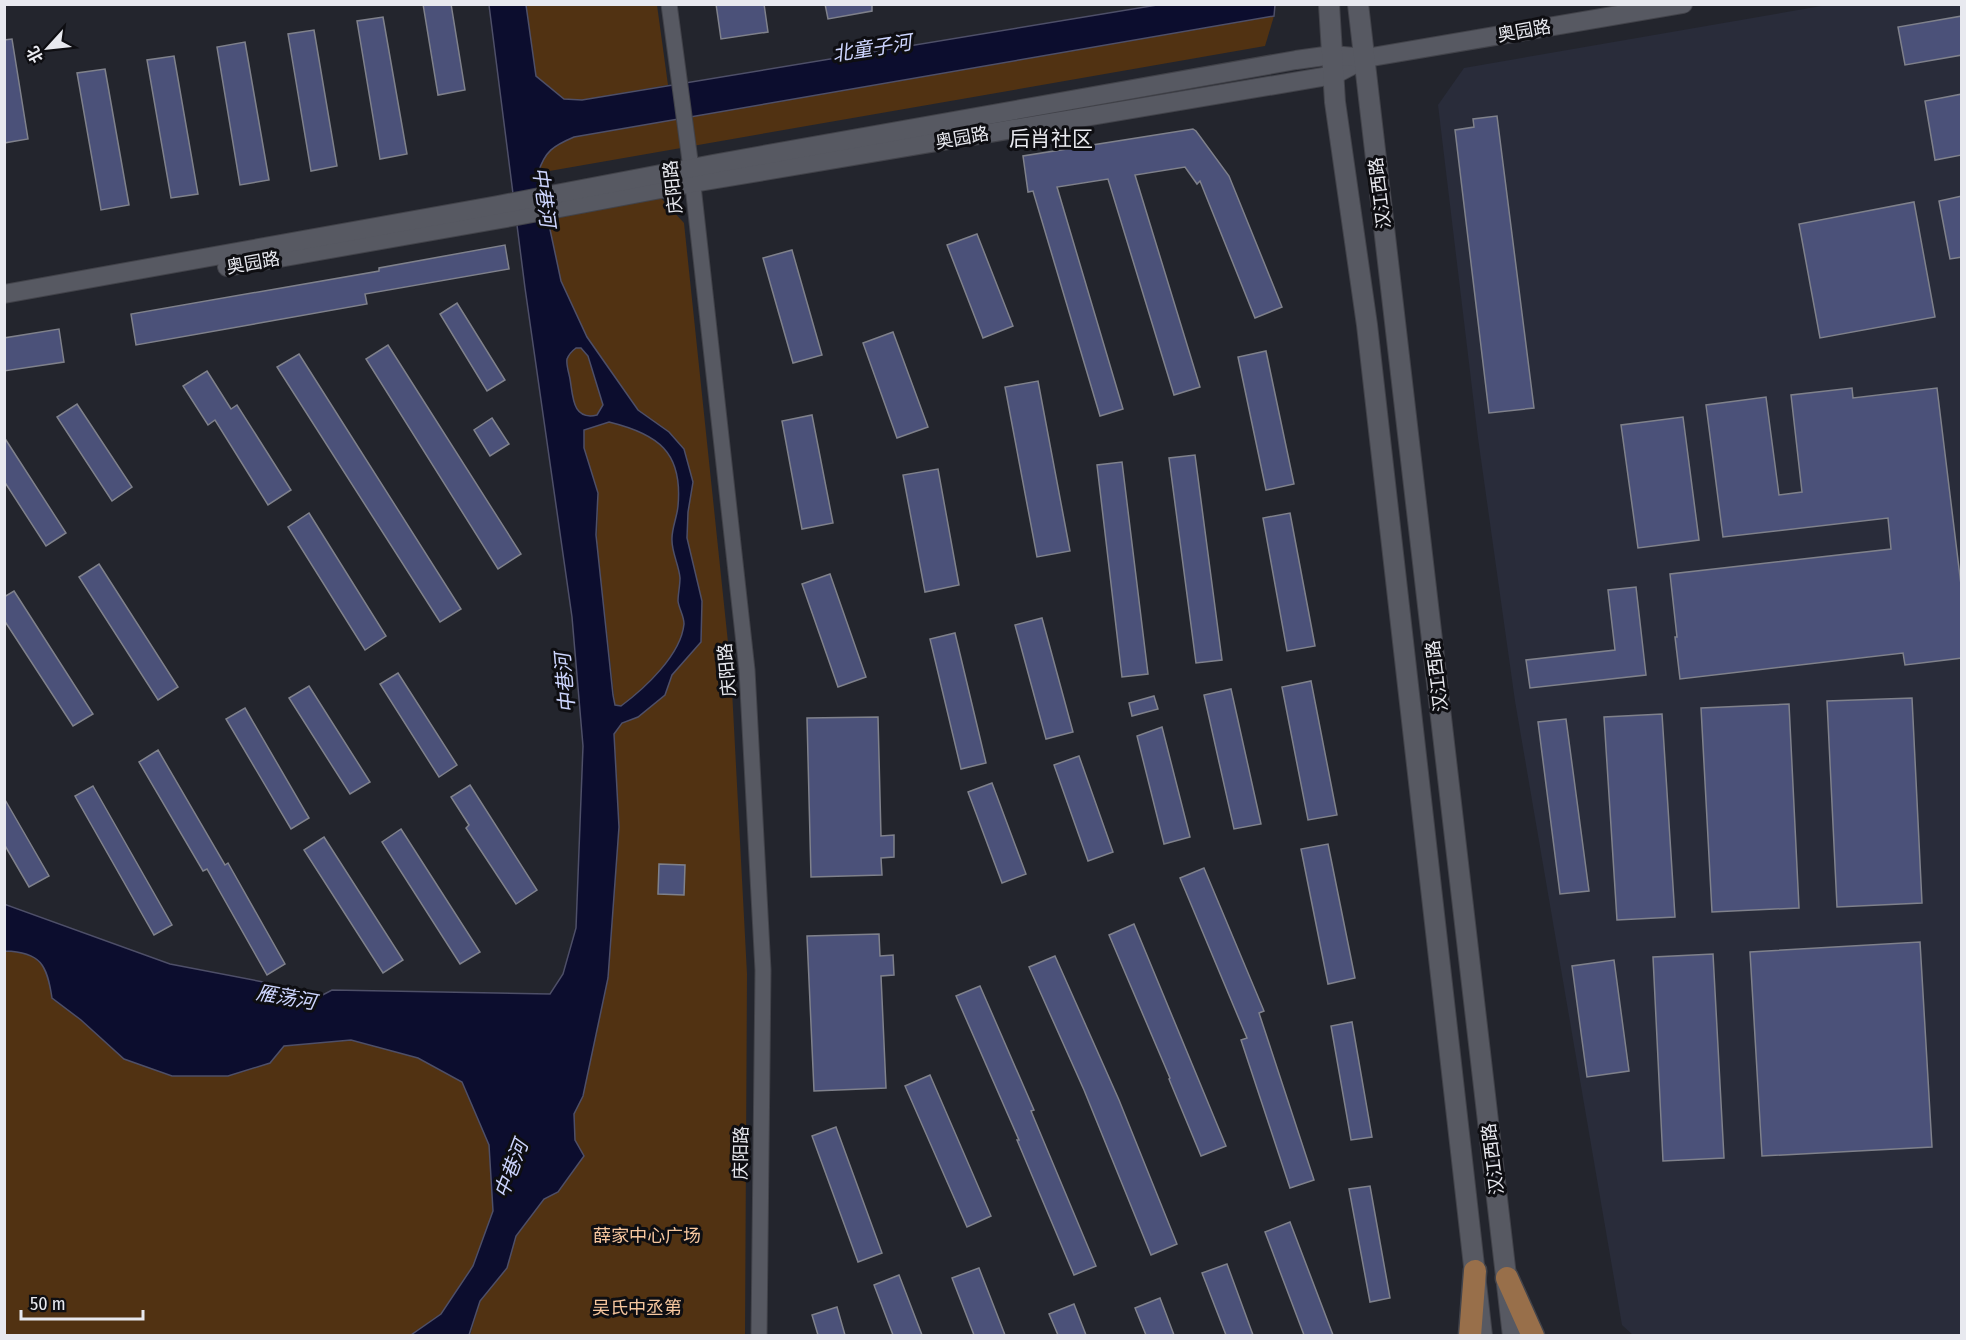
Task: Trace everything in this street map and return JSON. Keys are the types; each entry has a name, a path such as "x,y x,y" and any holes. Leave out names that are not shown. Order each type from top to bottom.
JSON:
{"main road":[{"name":"汉江西路","path":"1359,10 1513,1335"},
{"name":"汉江西路","path":"1330,12 1335,102 1367,325 1482,1335"},
{"path":"1470,1335 1475,1271"},
{"path":"1506,1278 1533,1335"}],"street":[{"name":"庆阳路","path":"669,4 692,176 747,670 763,970 759,1335"},
{"name":"奥园路","path":"4,306 1332,55 1366,58 1683,4"},
{"name":"奥园路","path":"692,176 1334,75 1366,58"},
{"name":"奥园路","path":"4,294 499,212"}],"shaded area":[{"path":"1827,5 1961,5 1961,1335 1634,1336 1622,1325 1515,701 1478,438 1438,105 1464,68"}],"green space":[{"path":"526,5 657,5 668,85 582,100 564,99 536,76"},
{"path":"1274,16 1265,46 538,173 551,150 574,137"},
{"name":"薛家中心广场","path":"659,196 684,223 731,671 747,974 745,1335 470,1336 480,1300 507,1268 516,1236 544,1199 558,1192 575,1140 574,1114 583,1096 608,978 619,827 614,734 615,705 597,543 598,493 584,448 584,430 574,404 567,361 561,281 547,216"},
{"path":"4,951 26,954 40,963 48,977 52,999 81,1020 270,1063 284,1046 351,1040 418,1058 462,1082 489,1145 493,1211 473,1266 441,1314 411,1336 5,1335"}],"water":[{"path":"489,5 526,5 536,76 564,99 582,100 1157,5 1275,5 1274,16 574,137 560,143 547,154 538,173 561,281 587,337 638,410 669,432 684,449 693,482 687,538 702,601 701,642 672,675 665,695 638,717 622,723 614,734 619,827 608,978 583,1096 574,1114 575,1140 584,1156 558,1192 544,1199 516,1236 507,1268 480,1301 469,1335 411,1335 441,1314 473,1266 493,1211 489,1145 462,1082 418,1058 351,1040 284,1046 270,1063 228,1076 172,1076 124,1059 81,1020 52,998 48,977 40,963 27,954 5,951 4,904 170,964 279,985 282,996 315,999 332,990 550,994 563,974 576,928 583,746 572,617 525,288","holes":["576,348 581,348 588,356 603,405 597,415 583,414 575,406 567,359","609,422 654,440 664,448 676,472 678,506 672,543 680,578 678,601 684,624 681,636 669,659 641,690 621,706 615,705 613,695 596,535 598,493 584,448 584,430"]}],"building":[{"path":"423,4 451,4 465,90 438,95"},
{"path":"716,4 764,4 768,32 721,39"},
{"path":"825,4 872,4 872,11 828,19"},
{"path":"1962,16 1962,55 1905,65 1898,27"},
{"path":"383,17 407,154 380,159 357,21"},
{"path":"314,30 337,166 311,171 288,34"},
{"path":"12,39 28,139 4,143 4,40"},
{"path":"245,42 269,180 240,185 217,47"},
{"path":"174,56 198,194 171,198 147,60"},
{"path":"105,69 129,205 101,210 77,73"},
{"path":"1962,94 1962,155 1935,160 1925,101"},
{"path":"1497,116 1534,408 1489,413 1455,130 1474,127 1473,119"},
{"path":"1193,129 1229,176 1282,307 1255,318 1200,181 1197,184 1185,167 1135,175 1200,387 1174,395 1108,179 1057,187 1123,409 1100,416 1033,191 1028,192 1023,156"},
{"path":"1962,196 1962,257 1950,259 1939,201"},
{"path":"1914,202 1935,317 1820,338 1799,224"},
{"path":"977,234 1013,326 983,338 947,245"},
{"path":"505,245 509,269 365,294 367,304 136,345 131,314 379,271 379,268"},
{"path":"792,250 822,355 793,363 763,258"},
{"path":"457,303 505,380 487,391 440,314"},
{"path":"59,329 64,362 4,371 4,338"},
{"path":"893,332 928,427 897,438 863,343"},
{"path":"388,345 521,554 498,569 366,359"},
{"path":"1266,351 1294,484 1266,490 1238,357"},
{"path":"299,354 461,609 440,622 277,367"},
{"path":"207,371 231,409 237,405 291,490 268,505 215,420 208,425 183,386"},
{"path":"1038,381 1070,551 1037,557 1005,387"},
{"path":"1852,388 1853,398 1937,388 1962,593 1962,658 1905,665 1903,653 1680,679 1670,574 1891,549 1888,518 1723,537 1706,405 1766,397 1779,495 1802,492 1791,395"},
{"path":"77,404 132,487 112,501 57,417"},
{"path":"812,415 833,523 802,529 782,421"},
{"path":"1683,417 1699,540 1638,548 1621,425"},
{"path":"492,418 509,444 490,456 474,430"},
{"path":"4,437 66,533 46,546 4,481"},
{"path":"1195,455 1222,660 1196,663 1169,458"},
{"path":"1122,462 1148,674 1122,677 1097,465"},
{"path":"938,469 959,585 925,592 903,475"},
{"path":"309,513 386,636 365,650 288,527"},
{"path":"1290,513 1315,646 1287,651 1263,518"},
{"path":"99,564 178,687 158,700 79,577"},
{"path":"830,574 866,677 838,687 802,584"},
{"path":"1636,587 1646,675 1530,688 1526,660 1615,650 1608,590"},
{"path":"14,591 93,714 73,726 4,620 4,597"},
{"path":"1042,618 1073,732 1046,739 1015,625"},
{"path":"955,633 986,763 961,769 930,639"},
{"path":"398,673 457,765 439,777 380,684"},
{"path":"1311,681 1337,815 1308,820 1282,687"},
{"path":"309,686 370,782 350,794 289,698"},
{"path":"1231,689 1261,824 1234,829 1204,695"},
{"path":"1154,696 1158,709 1132,716 1129,703"},
{"path":"1912,698 1922,903 1837,907 1827,701"},
{"path":"1789,704 1799,908 1712,912 1701,708"},
{"path":"245,708 309,818 291,829 226,719"},
{"path":"1662,714 1675,917 1617,920 1604,717"},
{"path":"878,717 881,836 894,835 894,857 881,858 882,875 811,877 807,718"},
{"path":"1566,719 1589,891 1560,894 1538,722"},
{"path":"1162,727 1190,837 1164,844 1137,736"},
{"path":"158,750 225,865 228,863 285,964 267,975 207,869 203,871 139,762"},
{"path":"1079,756 1113,852 1088,861 1054,765"},
{"path":"992,783 1026,874 1002,883 968,792"},
{"path":"470,785 537,890 516,904 466,828 469,825 451,797"},
{"path":"93,786 172,925 154,935 75,796"},
{"path":"4,798 49,876 29,887 4,844"},
{"path":"401,829 480,952 460,964 382,842"},
{"path":"324,837 403,960 383,973 304,850"},
{"path":"1328,844 1355,978 1328,984 1301,849"},
{"path":"659,864 685,865 684,895 658,894"},
{"path":"1204,868 1264,1011 1259,1013 1314,1180 1290,1188 1241,1040 1247,1038 1180,878"},
{"path":"1134,924 1226,1146 1201,1156 1109,935"},
{"path":"879,934 880,956 893,955 894,975 881,976 886,1088 814,1091 807,936"},
{"path":"1920,942 1932,1147 1762,1156 1750,952"},
{"path":"1713,954 1724,1158 1663,1161 1653,957"},
{"path":"1055,956 1119,1100 1177,1244 1151,1255 1084,1090 1029,967"},
{"path":"1614,960 1629,1071 1587,1077 1572,966"},
{"path":"980,986 1034,1110 1031,1111 1096,1266 1074,1275 1017,1140 1019,1140 956,996"},
{"path":"1352,1022 1372,1137 1351,1140 1331,1026"},
{"path":"930,1075 991,1216 967,1227 905,1086"},
{"path":"836,1127 882,1253 858,1262 812,1136"},
{"path":"1370,1186 1390,1298 1370,1302 1349,1189"},
{"path":"1290,1222 1333,1335 1304,1335 1265,1232"},
{"path":"1227,1264 1253,1335 1226,1335 1202,1273"},
{"path":"979,1268 1005,1335 974,1335 952,1278"},
{"path":"899,1275 922,1335 893,1335 874,1285"},
{"path":"1160,1298 1174,1335 1146,1335 1135,1308"},
{"path":"1074,1304 1086,1335 1058,1335 1049,1314"},
{"path":"837,1307 845,1335 818,1335 812,1315"}],"district":[{"name":"后肖社区","path":"1051,139"}],"water label":[{"name":"北童子河","path":"872,48"},
{"name":"中巷河","path":"544,197"},
{"name":"中巷河","path":"565,683"},
{"name":"雁荡河","path":"286,997"},
{"name":"中巷河","path":"511,1169"}],"park label":[{"name":"吴氏中丞第","path":"637,1308"}]}
